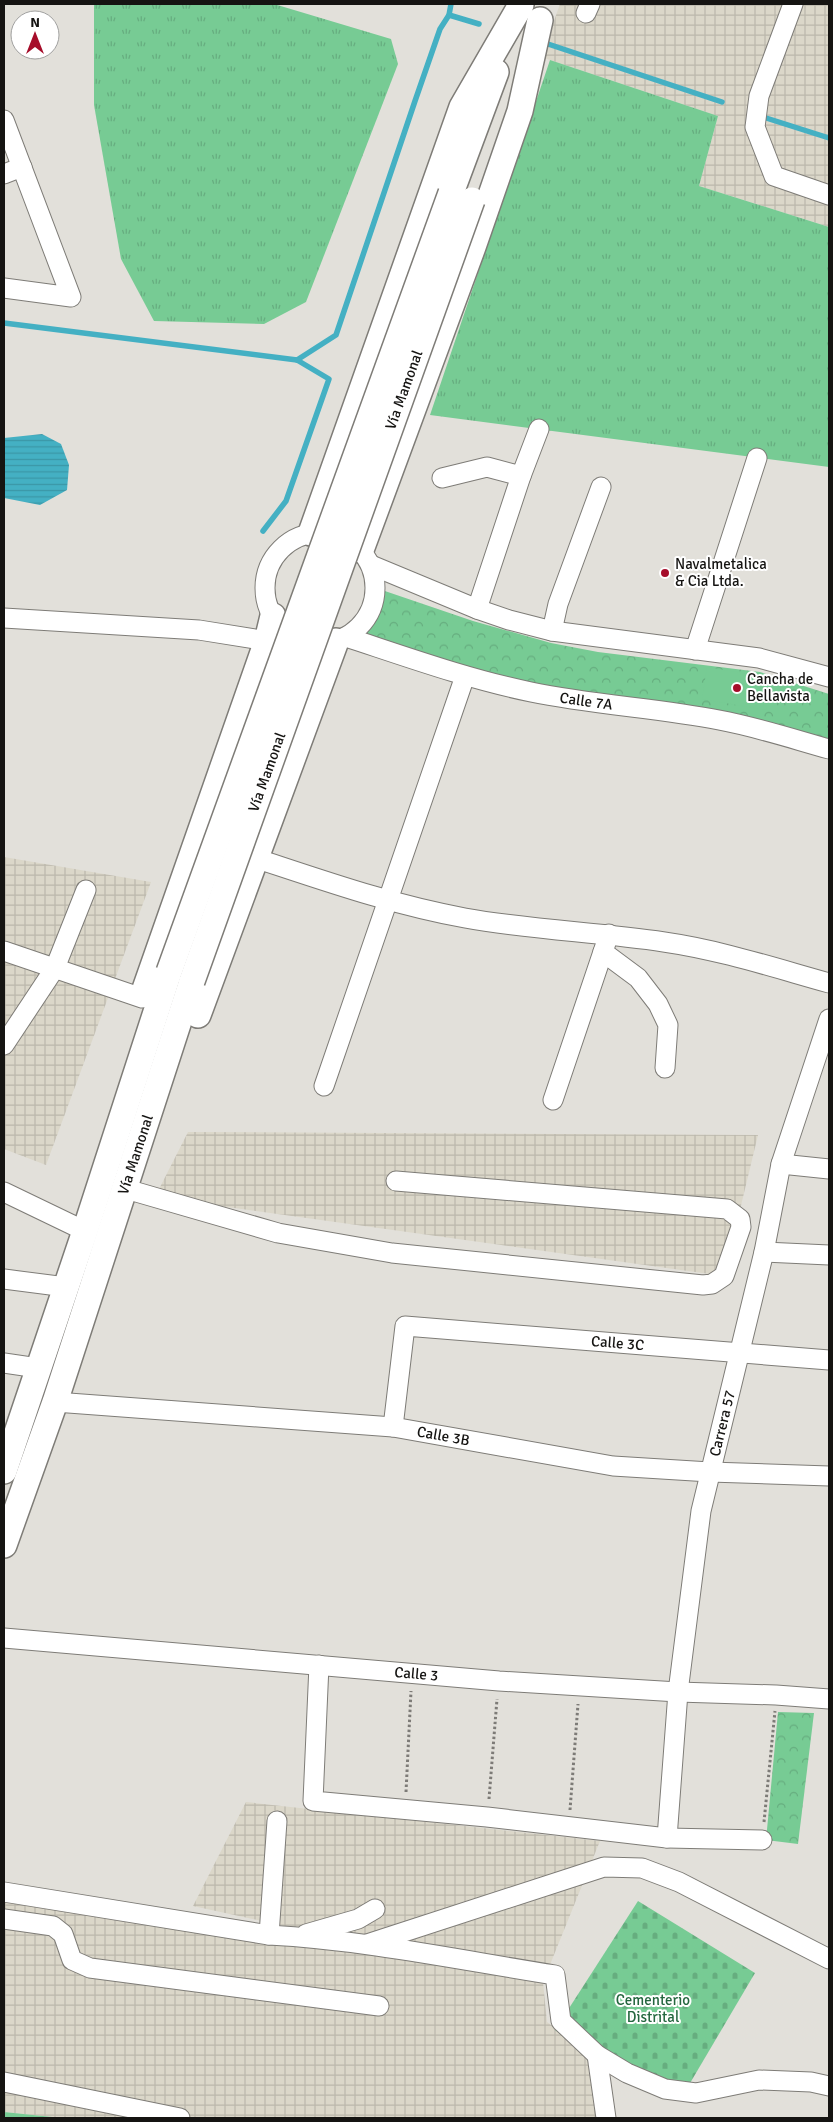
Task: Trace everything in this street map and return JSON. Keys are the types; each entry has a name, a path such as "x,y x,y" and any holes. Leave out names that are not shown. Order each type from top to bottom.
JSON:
{"main road":[{"name":"Vía Mamonal","path":"4,1471 10,1430 38,1368 85,1231 169,972 532,8"},
{"path":"311,534 462,107 532,8"},
{"path":"366,558 517,120 532,8"},
{"name":"Vía Mamonal","path":"4,1545 55,1402 126,1189 192,980 462,196"},
{"path":"137,1071 142,998 273,616"},
{"path":"161,1080 196,1020 255,858 341,639"}],"street":[{"path":"794,4 759,96 755,127 774,176 829,195"},
{"path":"4,120 72,297 4,288"},
{"path":"4,174 22,167"},
{"path":"477,609 521,476 539,429"},
{"path":"695,650 757,458"},
{"path":"442,478 487,467 521,476"},
{"path":"552,631 558,604 601,487"},
{"path":"366,558 376,581 375,598 370,614 360,627 341,639 322,643 308,642 294,637 283,629 273,616 267,602 265,587 267,572 274,558 296,538 311,534 329,534 346,539 366,558 477,609 509,620 552,631 758,658 829,677"},
{"path":"4,618 199,630 266,641"},
{"name":"Calle 7A","path":"341,639 465,676 530,692 592,704 719,720 829,749"},
{"path":"324,1086 465,676"},
{"path":"255,858 388,902 465,918 523,927 609,934 666,942 720,953 829,983"},
{"path":"4,1045 55,968 86,890"},
{"path":"553,1100 609,934"},
{"path":"4,951 142,998"},
{"path":"603,952 638,978 658,1004 668,1025 665,1068"},
{"name":"Carrera 57","path":"667,1838 678,1692 701,1512 738,1352 764,1252 781,1164 829,1019"},
{"path":"781,1164 829,1168"},
{"path":"126,1189 278,1233 392,1253 703,1285 712,1284 724,1276 741,1227 740,1219 727,1209 396,1180"},
{"path":"4,1192 85,1231"},
{"path":"764,1252 829,1255"},
{"path":"4,1279 66,1287"},
{"name":"Calle 3C","path":"394,1427 405,1326 829,1360"},
{"path":"4,1362 38,1368"},
{"name":"Calle 3B","path":"55,1402 394,1427 613,1466 710,1472 829,1476"},
{"name":"Calle 3","path":"4,1638 580,1686 829,1699"},
{"path":"318,1665 313,1801 487,1817 667,1838 762,1840"},
{"path":"269,1935 277,1821"},
{"path":"363,1945 604,1867 642,1868 679,1882 829,1959"},
{"path":"4,1892 269,1935 363,1945 555,1975 561,2021 596,2055 627,2073 665,2089 696,2093 759,2080 811,2082 829,2086"},
{"path":"297,1937 358,1919 375,1909"},
{"path":"4,1919 53,1926 63,1934 72,1960 90,1968 379,2006"},
{"path":"596,2055 606,2118"},
{"path":"4,2082 180,2118"}],"path":[{"path":"405,1810 412,1673"},
{"path":"487,1817 499,1680"},
{"path":"569,1827 580,1686"},
{"path":"762,1840 776,1695"}],"shaded area":[{"path":"560,4 829,4 829,227 699,186 718,116 541,57"},
{"path":"4,857 151,882 46,1165 4,1149"},
{"path":"188,1132 758,1135 724,1276 155,1197"},
{"path":"246,1802 600,1841 543,1982 547,2022 596,2058 604,2118 62,2118 4,2112 4,1887 327,1935 193,1906"}],"green space":[{"path":"94,4 274,4 391,39 398,64 306,302 264,324 154,321 121,259 94,105"},
{"path":"550,60 718,116 699,186 829,227 829,467 430,415"},
{"path":"379,589 473,621 551,643 598,652 760,672 829,694 829,741 611,700 466,669 360,636 376,615 380,597"},
{"name":"Cancha de Bellavista","path":"707,667 772,678 766,710 702,699"},
{"path":"778,1712 814,1713 798,1844 766,1840"},
{"name":"Cementerio Distrital","path":"638,1901 755,1973 683,2095 621,2075 555,2030"},
{"path":"4,2112 62,2118 4,2118"}],"water":[{"path":"42,434 61,444 69,465 67,490 40,505 4,498 4,438"}],"waterway":[{"path":"297,360 336,335 440,29 449,15 451,4"},
{"path":"449,15 479,24"},
{"path":"548,44 722,102"},
{"path":"763,117 829,138"},
{"path":"4,323 297,360 329,379 286,501 263,531"}],"place":[{"name":"Navalmetalica & Cia Ltda.","path":"665,573"},
{"name":"Cancha de Bellavista","path":"737,688"}]}
